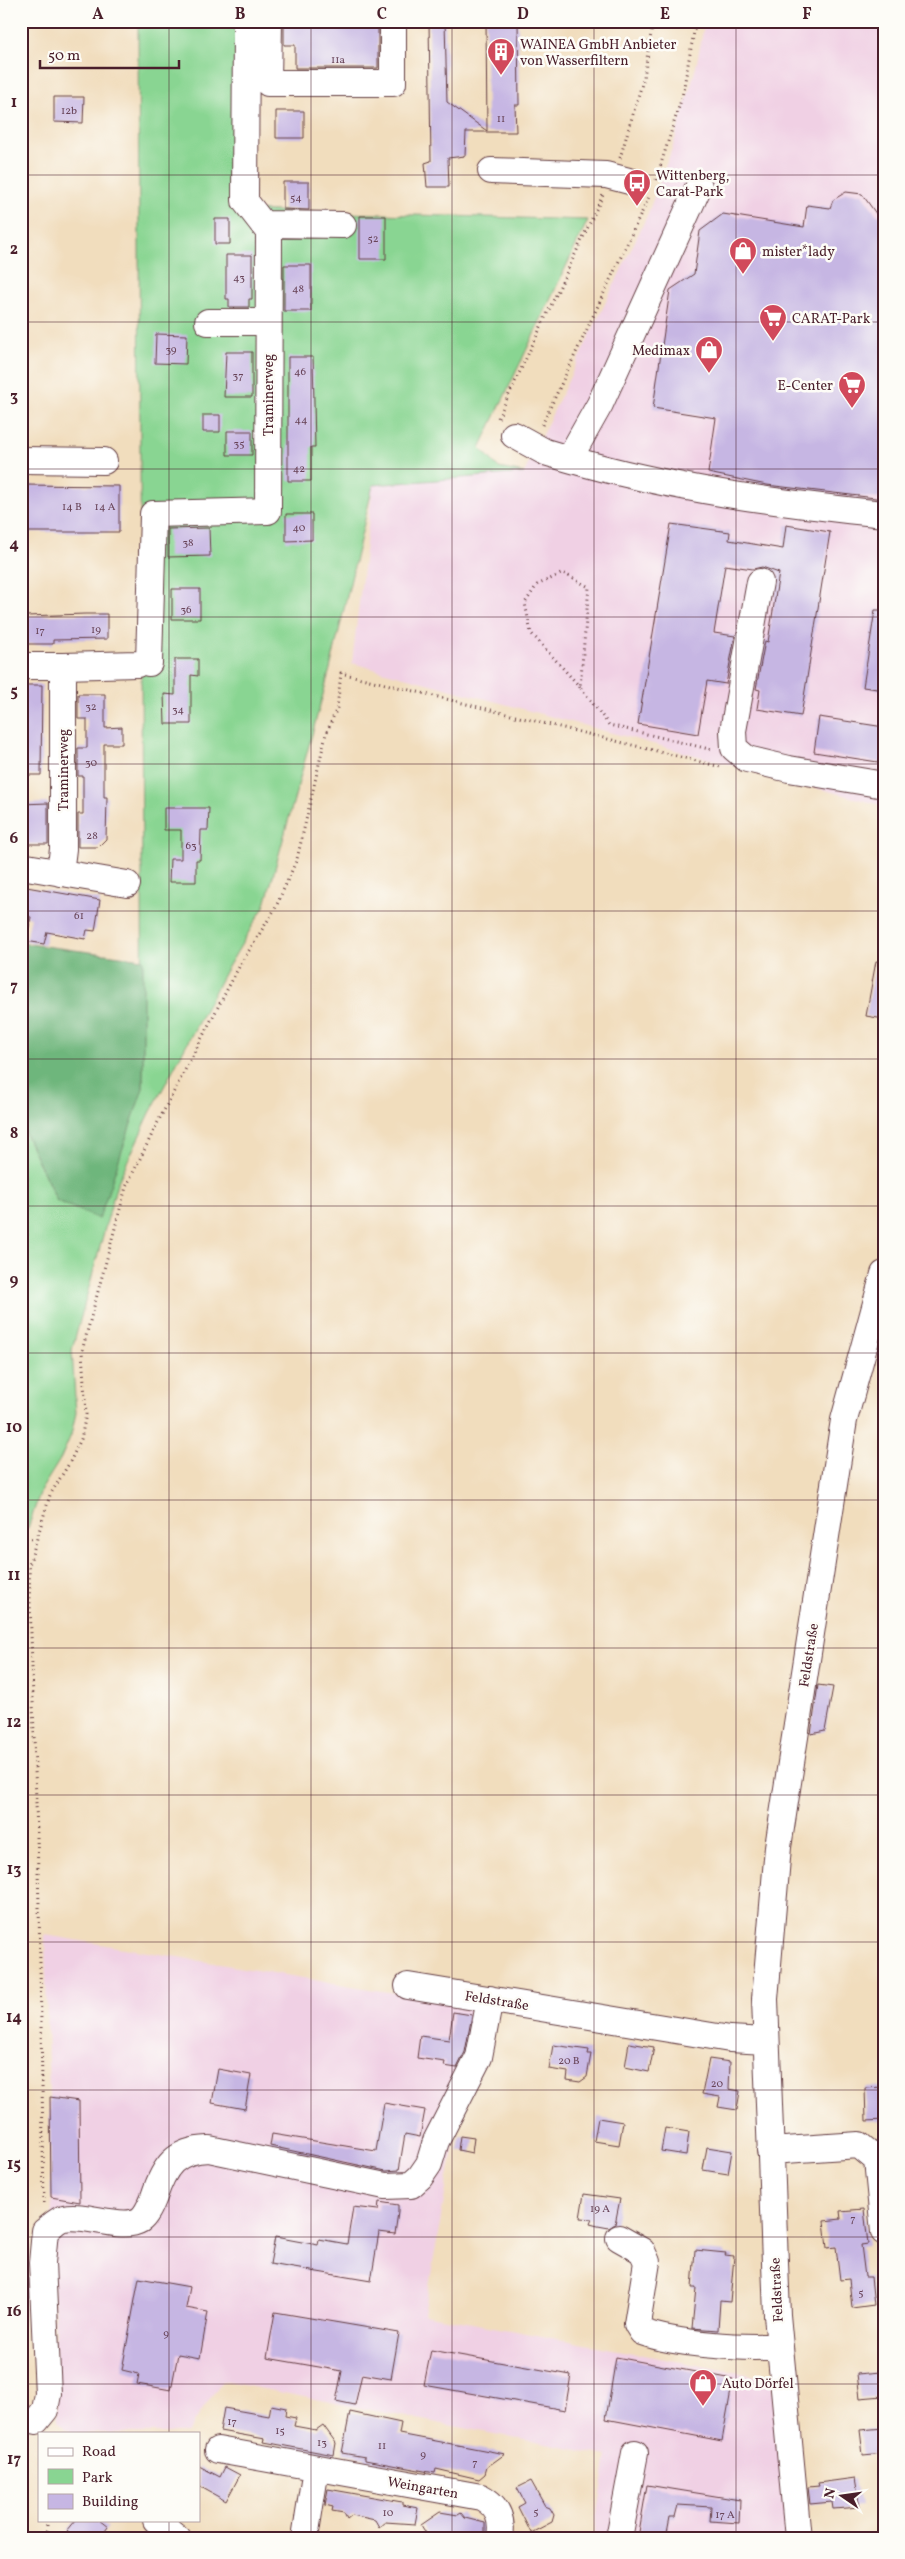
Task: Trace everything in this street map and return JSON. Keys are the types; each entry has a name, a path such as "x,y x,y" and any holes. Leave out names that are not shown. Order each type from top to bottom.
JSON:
{"street":[{"name":"Traminerweg","path":"21,666 143,664 153,514 268,511 269,232 245,201 246,21"},
{"path":"269,21 268,83 393,83 393,21"},
{"path":"491,171 637,184"},
{"path":"569,460 600,404 699,186"},
{"path":"264,224 342,225"},
{"path":"208,322 268,322"},
{"path":"514,435 544,452 645,480 795,505 884,514"},
{"path":"21,460 104,461"},
{"path":"760,582 733,731 736,763 789,769 884,784"},
{"name":"Traminerweg","path":"60,873 63,849 63,666"},
{"path":"21,866 127,884"},
{"name":"Feldstraße","path":"798,2538 779,2346 765,2041 765,1999 778,1848 844,1420 884,1274"},
{"name":"Feldstraße","path":"408,1986 730,2039 765,2041"},
{"path":"36,2421 45,2410 48,2394 42,2263 45,2231 62,2218 90,2218 128,2224 141,2219 151,2206 160,2178 174,2159 191,2150 209,2149 385,2186 411,2185 420,2177 429,2164 443,2126 472,2075 479,2058 490,1999"},
{"path":"770,2151 859,2145 877,2160 884,2232"},
{"path":"619,2238 635,2245 645,2256 647,2268 637,2324 642,2332 696,2342 762,2347 779,2346"},
{"name":"Weingarten","path":"218,2450 481,2498 497,2509 500,2519 500,2538"},
{"path":"619,2538 635,2453"},
{"path":"305,2538 316,2468"},
{"path":"158,2522 178,2538"}],"path":[{"path":"653,21 644,77 634,116 637,184 542,426 514,435 496,422 637,184 682,97 696,21"},
{"path":"580,687 589,587 564,573 537,585 525,603 531,633 580,687 609,725 736,763"},
{"path":"45,2231 42,2165 39,1904 29,1565 50,1494 70,1462 80,1438 86,1414 82,1351 126,1187 240,964 274,909 297,859 326,734 337,708 341,673 736,763"},
{"path":"21,1538 36,1539"},
{"path":"47,2522 47,2538"}],"shaded area":[{"path":"705,21 884,21 884,806 352,663 373,484 524,473 647,216 673,146 696,67"},
{"path":"45,1935 478,2007 424,2314 772,2379 788,2538 594,2538 607,2456 222,2381 188,2432 71,2432 57,2421"}],"green space":[{"path":"138,21 237,21 239,210 588,220 480,448 499,468 524,473 373,485 330,669 265,905 225,972 150,1113 117,1184 72,1350 76,1413 71,1435 61,1458 41,1490 28,1528 21,1529 21,1125 57,1201 143,1088"},
{"path":"21,943 143,959 143,1088 99,1219 57,1201 21,1125"}],"building":[{"path":"284,21 378,21 378,68 295,68 295,45 284,45"},
{"path":"429,21 445,21 447,102 487,131 486,21 518,21 519,105 515,105 516,132 466,132 465,156 448,158 449,187 427,187 425,163 431,161"},
{"path":"54,97 84,97 83,123 54,122"},
{"path":"276,111 304,111 304,138 276,138"},
{"path":"283,182 309,182 309,210 283,209"},
{"name":"CARAT-Park","path":"846,192 862,194 877,215 884,216 884,499 767,485 708,473 716,418 653,408 670,290 694,274 700,231 723,214 804,227 807,205 830,208 833,200"},
{"path":"360,216 386,216 386,259 360,259"},
{"path":"215,219 230,219 230,244 215,244"},
{"path":"226,255 252,255 252,299 249,299 249,307 229,307 229,299 226,299"},
{"path":"284,265 311,265 311,311 284,311"},
{"path":"156,334 187,335 186,364 155,363"},
{"path":"226,352 252,352 252,397 224,397"},
{"path":"288,357 313,357 315,447 311,447 311,481 288,481"},
{"path":"203,415 220,415 220,432 203,432"},
{"path":"227,431 252,431 252,455 227,455"},
{"path":"21,485 119,486 119,532 21,532"},
{"path":"286,514 312,514 312,540 286,541"},
{"path":"671,524 730,532 729,540 783,549 786,525 830,532 801,716 757,709 760,690 756,689 765,641 768,642 779,573 762,567 753,569 725,565 714,633 735,636 726,684 707,681 698,734 638,724"},
{"path":"209,528 210,556 168,557 168,529"},
{"path":"172,589 200,589 200,619 172,619"},
{"path":"875,610 884,610 884,690 863,687"},
{"path":"107,614 107,639 53,640 53,644 26,644 26,616"},
{"path":"175,659 198,659 198,676 191,675 191,724 165,724 164,694 175,695"},
{"path":"21,685 42,685 41,775 21,775"},
{"path":"78,694 105,694 105,728 122,727 122,744 104,744 104,797 107,797 106,839 98,847 78,847 78,814 83,814 83,776 78,776 78,748 87,748 87,719 78,719"},
{"path":"819,717 884,727 884,763 814,752"},
{"path":"48,803 48,844 21,844 21,804"},
{"path":"164,808 209,808 208,830 201,830 200,860 196,860 196,882 169,882 170,859 181,859 181,830 164,830"},
{"path":"21,886 100,900 95,931 87,930 85,939 47,932 44,944 26,941 31,917 21,915"},
{"path":"876,961 884,962 884,1019 866,1016"},
{"path":"818,1685 833,1687 825,1731 811,1734"},
{"path":"453,2012 472,2015 465,2052 457,2068 444,2066 445,2062 417,2058 420,2036 449,2040"},
{"path":"629,2043 654,2047 649,2072 625,2067"},
{"path":"553,2045 589,2050 588,2054 591,2054 587,2077 580,2082 567,2080 568,2072 549,2069"},
{"path":"709,2059 730,2062 729,2089 740,2091 737,2110 718,2107 720,2097 702,2094"},
{"path":"218,2069 251,2075 245,2109 212,2103"},
{"path":"884,2087 884,2120 866,2121 865,2088"},
{"path":"50,2097 79,2101 80,2202 51,2197"},
{"path":"384,2103 425,2110 420,2137 405,2134 399,2170 386,2171 270,2146 272,2134 376,2151"},
{"path":"598,2118 623,2122 619,2145 594,2141"},
{"path":"665,2128 689,2132 686,2155 661,2151"},
{"path":"460,2136 474,2138 472,2153 458,2150"},
{"path":"707,2147 732,2151 728,2174 703,2170"},
{"path":"584,2194 620,2199 615,2224 609,2228 590,2224 592,2219 580,2218"},
{"path":"379,2202 398,2205 398,2212 395,2234 379,2232 371,2281 270,2264 275,2237 318,2245 319,2239 347,2244 353,2207 378,2210"},
{"path":"864,2209 868,2244 861,2245 865,2277 871,2277 874,2305 852,2308 849,2279 840,2280 836,2247 827,2248 824,2221 841,2219 840,2211"},
{"path":"695,2250 726,2253 725,2255 734,2256 730,2302 720,2301 718,2330 692,2328 696,2288 692,2288"},
{"path":"139,2278 190,2287 186,2308 208,2312 200,2358 178,2354 171,2390 137,2384 139,2374 122,2370"},
{"path":"275,2312 399,2333 391,2379 362,2374 355,2405 336,2401 342,2371 267,2358"},
{"path":"431,2350 571,2375 565,2410 424,2385"},
{"path":"616,2357 733,2379 722,2441 606,2419"},
{"path":"881,2372 883,2396 860,2398 857,2374"},
{"path":"271,2405 286,2408 285,2416 296,2418 294,2426 316,2430 323,2425 336,2443 334,2455 264,2442 265,2439 220,2431 224,2408 269,2416"},
{"path":"350,2412 401,2423 399,2434 505,2454 487,2467 485,2474 479,2479 436,2469 435,2473 365,2460 365,2457 342,2453"},
{"path":"884,2428 884,2453 863,2455 860,2430"},
{"path":"200,2467 220,2477 225,2467 240,2475 226,2501 200,2487"},
{"path":"855,2478 860,2507 833,2509 832,2502 810,2504 808,2487 819,2486 818,2483"},
{"path":"531,2481 545,2506 550,2508 554,2515 552,2522 531,2533 518,2507 525,2503 517,2488"},
{"path":"647,2485 740,2500 739,2523 710,2521 711,2507 678,2505 675,2517 670,2517 666,2538 638,2538"},
{"path":"328,2489 402,2502 402,2505 418,2508 415,2524 385,2522 379,2527 375,2520 352,2515 347,2519 344,2513 332,2511 333,2507 325,2505"},
{"path":"440,2512 458,2515 461,2513 465,2518 485,2523 485,2538 429,2538 421,2525"},
{"path":"74,2522 102,2522 108,2527 100,2538 76,2538 67,2531"}],"place":[{"name":"WAINEA GmbH Anbieter von Wasserfiltern","path":"501,76"},
{"name":"Wittenberg, Carat-Park","path":"637,207"},
{"name":"mister*lady","path":"743,275"},
{"name":"CARAT-Park","path":"773,342"},
{"name":"Medimax","path":"709,374"},
{"name":"E-Center","path":"852,409"},
{"name":"Auto Dörfel","path":"703,2407"}]}
